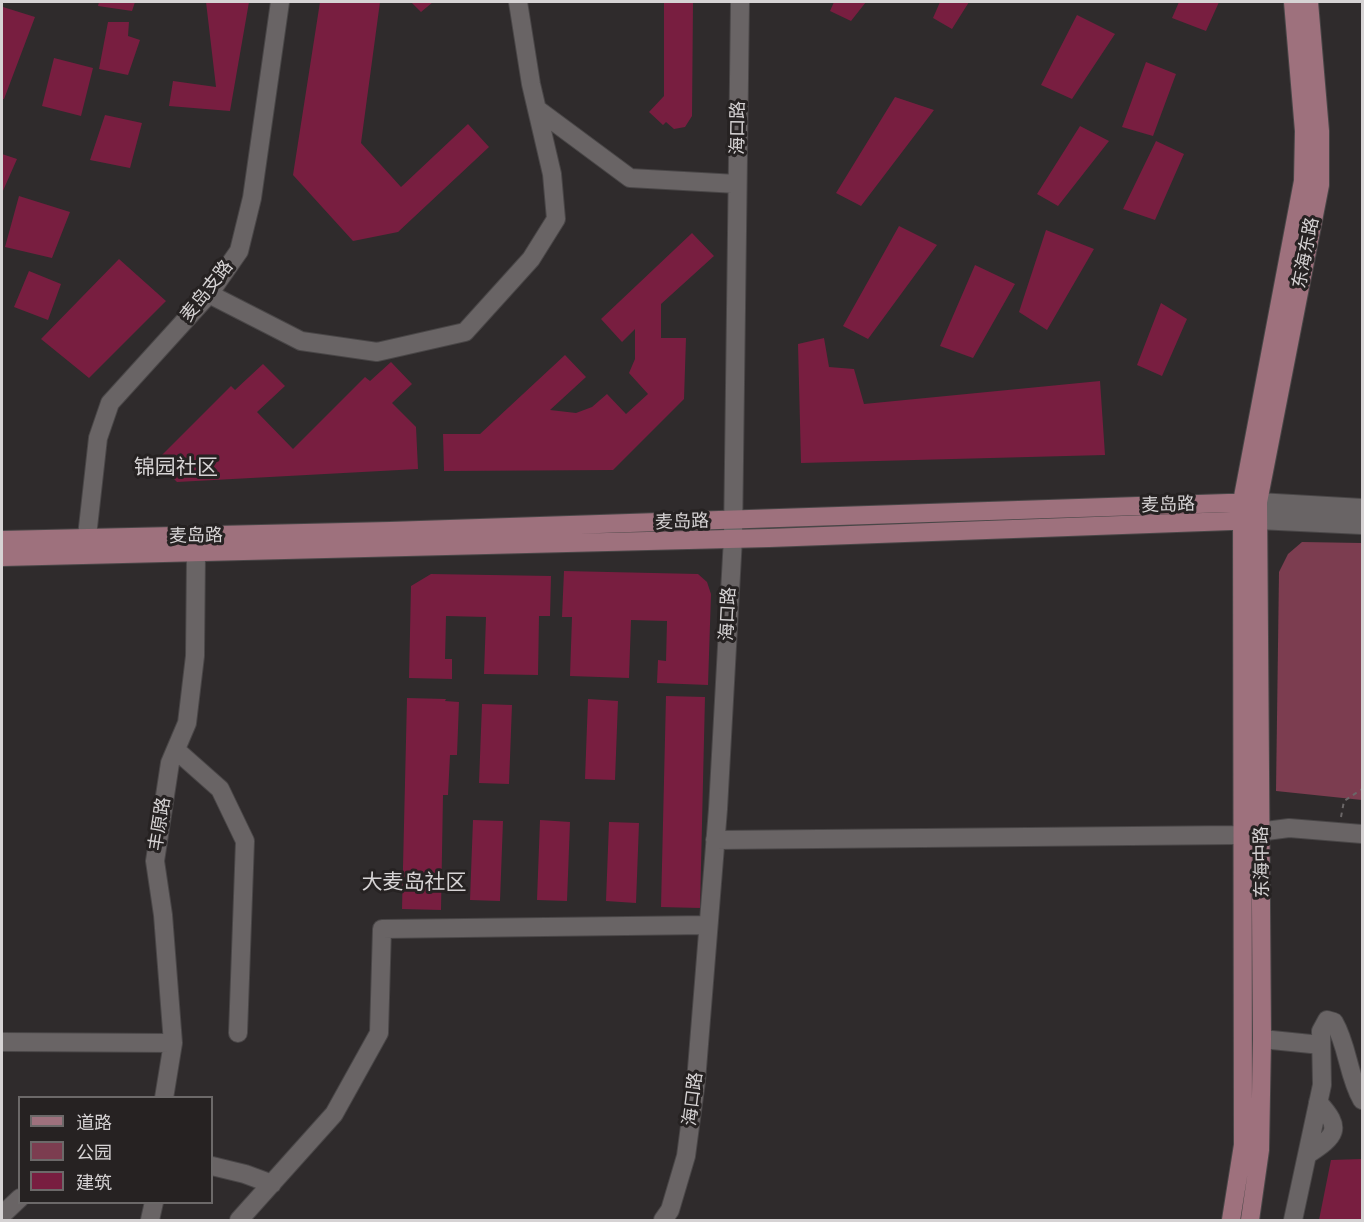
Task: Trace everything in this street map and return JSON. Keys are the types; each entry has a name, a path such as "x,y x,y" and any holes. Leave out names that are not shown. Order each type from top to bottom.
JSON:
{"main road":[{"name":"东海东路","path":"1250,511 1303,181 1304,131 1293,2"},
{"name":"东海东路","path":"1250,511 1320,185 1320,131 1309,2"},
{"name":"麦岛路","path":"2,557 85,547 733,529 1250,511"},
{"name":"东海中路","path":"1250,511 1262,831 1260,1150 1250,1221"},
{"name":"东海中路","path":"1231,1221 1243,1145 1243,835 1250,511"},
{"name":"麦岛路","path":"2,540 196,554 733,529"}],"street":[{"name":"麦岛支路","path":"85,547 98,438 110,403 209,294 239,251 252,198 280,2"},
{"path":"209,294 301,341 377,352 465,332 531,259 556,219 552,174 537,109 518,2"},
{"name":"海口路","path":"663,1221 670,1210 686,1156 696,1081 715,840 733,529 740,2"},
{"path":"537,109 630,178 737,184"},
{"name":"麦岛路","path":"1250,511 1362,508"},
{"name":"麦岛路","path":"1250,511 1362,525"},
{"name":"丰原路","path":"164,1096 173,1043 163,915 154,861 170,763 187,723 195,656 196,554"},
{"path":"176,750 220,789 245,840 238,1033"},
{"path":"715,840 1243,835 1289,828 1362,834"},
{"path":"239,1221 334,1114 379,1033 382,929 708,925"},
{"path":"1293,1221 1308,1155 1333,1136 1335,1128 1331,1115 1318,1102 1323,1085 1322,1026 1327,1020 1331,1020 1339,1031 1356,1090 1362,1100"},
{"path":"1262,1039 1321,1045"},
{"path":"2,1042 173,1043"},
{"path":"213,1166 272,1184"},
{"path":"2,1215 18,1200"},
{"path":"150,1221 154,1204"}],"path":[{"path":"1339,832 1344,801 1361,790"}],"green space":[{"path":"1302,542 1362,543 1362,800 1276,791 1279,572 1288,554"}],"building":[{"path":"99,2 135,2 132,11 98,6"},
{"path":"206,2 249,2 230,111 169,106 173,81 216,87"},
{"path":"320,2 380,2 361,143 401,187 468,124 489,147 398,232 353,241 293,175"},
{"path":"411,2 433,2 421,12"},
{"path":"664,2 693,2 692,116 685,127 674,129 666,122 663,125 649,112 664,96"},
{"path":"834,2 866,2 851,21 830,11"},
{"path":"940,2 969,2 952,29 933,18"},
{"path":"1179,2 1219,2 1206,31 1172,18"},
{"path":"3,7 35,17 4,99 2,99"},
{"path":"1077,15 1115,34 1072,99 1041,85"},
{"path":"108,22 129,22 128,36 140,40 128,75 99,69"},
{"path":"54,58 93,68 81,116 42,106"},
{"path":"1146,62 1176,74 1153,136 1122,127"},
{"path":"895,97 934,110 861,206 836,193"},
{"path":"105,115 142,123 130,168 90,160"},
{"path":"1080,126 1109,141 1058,206 1037,194"},
{"path":"1156,141 1184,154 1155,220 1123,209"},
{"path":"2,154 17,159 2,193"},
{"path":"19,196 70,212 52,258 5,247"},
{"path":"899,226 937,245 868,339 843,326"},
{"path":"1046,230 1094,249 1047,330 1019,312"},
{"path":"692,233 714,256 661,304 661,338 686,338 684,399 613,470 444,471 443,434 480,434 565,355 586,377 550,410 576,413 592,407 607,394 626,414 648,394 629,373 635,359 635,329 622,342 601,319"},
{"path":"119,259 166,301 89,378 41,339"},
{"path":"975,265 1015,284 973,358 940,346"},
{"path":"29,271 61,284 48,320 14,307"},
{"path":"1161,303 1187,319 1162,376 1137,365"},
{"path":"824,338 829,367 854,369 864,404 1100,381 1105,455 801,463 798,344"},
{"path":"391,362 412,384 392,403 416,427 418,469 177,482 156,461 231,386 235,390 263,364 285,386 257,412 293,449 365,377 370,381"},
{"path":"564,571 698,574 707,582 711,594 708,685 657,683 658,660 666,661 667,621 631,620 629,678 570,676 572,617 562,617"},
{"path":"431,574 551,576 550,616 539,616 538,675 484,674 486,617 446,616 445,659 452,659 452,679 409,678 411,586"},
{"path":"666,696 705,697 700,908 661,907"},
{"path":"407,698 446,699 445,701 459,702 457,755 450,755 448,795 443,795 441,910 402,909"},
{"path":"588,699 618,701 615,780 585,779"},
{"path":"482,704 512,705 509,784 479,783"},
{"path":"473,820 503,821 500,901 470,900"},
{"path":"540,820 570,822 567,901 537,900"},
{"path":"609,822 639,823 636,903 606,901"},
{"path":"1362,1159 1362,1220 1319,1220 1331,1160"}],"district":[{"name":"锦园社区","path":"176,468"},
{"name":"大麦岛社区","path":"414,883"}]}
